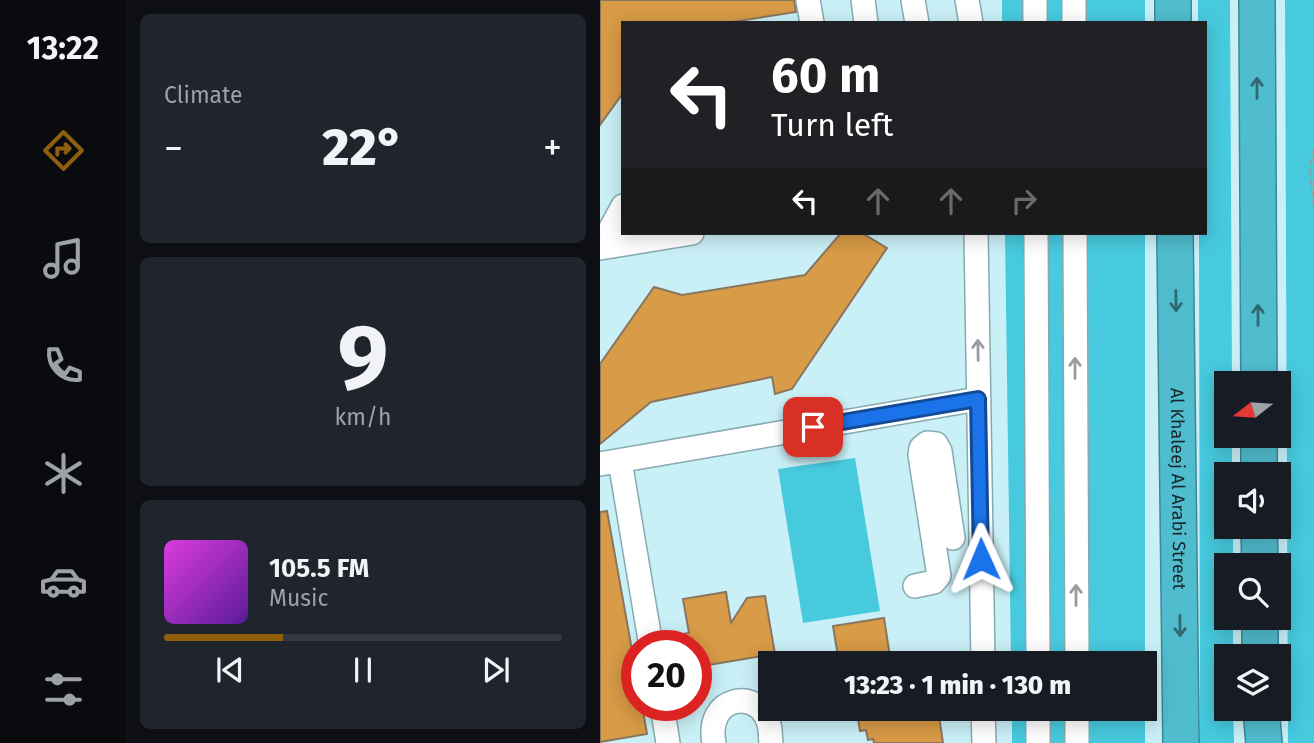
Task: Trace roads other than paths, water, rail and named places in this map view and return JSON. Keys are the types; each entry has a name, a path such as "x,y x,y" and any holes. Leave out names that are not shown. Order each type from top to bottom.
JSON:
{"highway":[{"path":"1173,0 1173,21"},
{"path":"1257,0 1259,371"},
{"name":"Al Khaleej Al Arabi Street","path":"1175,235 1181,743"},
{"path":"1261,721 1262,743"}],"lane":[{"path":"808,0 812,21"},
{"path":"863,0 866,21"},
{"path":"913,0 917,21"},
{"path":"969,0 972,21"},
{"path":"1035,0 1035,21"},
{"path":"1074,0 1074,21"},
{"path":"621,210 611,228 606,247 680,235"},
{"path":"976,235 983,651"},
{"path":"1036,235 1038,651"},
{"path":"1075,235 1077,651"},
{"path":"647,630 610,462 978,399"},
{"path":"915,586 934,582 939,576 944,540 980,533"},
{"path":"714,743 713,721 716,714 728,704 743,701 758,707 764,713 768,720 771,743"},
{"path":"665,721 668,743"},
{"path":"983,721 984,743"},
{"path":"1038,721 1038,743"},
{"path":"1077,721 1077,743"}]}
